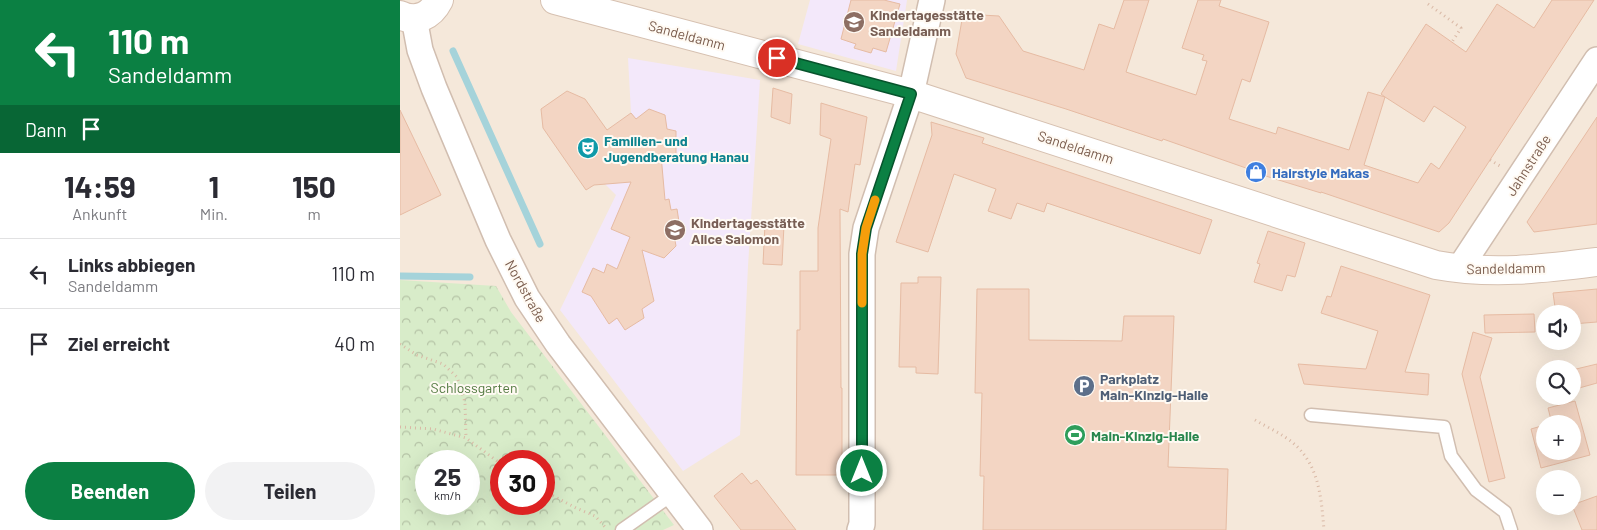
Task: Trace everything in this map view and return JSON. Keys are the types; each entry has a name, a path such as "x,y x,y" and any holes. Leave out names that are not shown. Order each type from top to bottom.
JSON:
{"street":[{"name":"Nordstraße","path":"439,0 436,8 422,17 407,16 434,88 498,240 527,298 558,344 700,530"},
{"name":"Sandeldamm","path":"555,0 911,94 1436,265 1459,269 1515,271 1597,262"},
{"path":"860,530 862,515 862,254 868,221 911,94 932,0"},
{"name":"Jahnstraße","path":"1459,269 1597,60"}],"lane":[{"path":"1312,415 1444,426 1451,456 1476,490 1505,512 1511,530"},
{"path":"622,530 673,494"}],"path":[{"path":"1428,4 1461,28 1452,42"},
{"path":"400,344 417,355 443,364 457,377 464,402 466,438"},
{"path":"1255,420 1286,438 1299,449 1307,460 1320,488 1324,530"},
{"path":"400,427 433,429 466,438 490,456"},
{"path":"555,497 596,516 608,530"}],"shaded area":[{"path":"400,0 1597,0 1597,530 400,530"},
{"name":"Kindertagesstätte Sandeldamm","path":"810,0 907,0 896,71 798,44"},
{"name":"Kindertagesstätte Alice Salomon","path":"628,58 760,80 748,266 740,435 683,471 560,310 616,195 605,184 615,124 631,113"}],"green space":[{"name":"Schlossgarten","path":"400,280 496,286 511,312 674,525 663,530 400,530"}],"building":[{"path":"851,0 884,0 900,4 886,52 873,48 871,53 854,48 856,44 841,39"},
{"path":"1124,0 1149,0 1126,72 1196,95 1207,61 1202,60 1204,55 1182,48 1198,0 1221,0 1219,6 1269,22 1250,82 1242,79 1229,119 1276,134 1278,127 1349,150 1368,92 1385,97 1381,94 1426,24 1466,52 1497,4 1534,28 1552,0 1594,0 1449,223 1439,232 1321,192 1246,170 1246,168 1163,139 1162,141 966,78 956,54 963,14 999,16 1023,51 1084,70 1099,24 1114,29","holes":["1385,97 1424,122 1434,106 1466,127 1439,169 1431,163 1418,183 1364,165"]},
{"path":"773,88 792,94 790,124 771,117"},
{"path":"567,91 585,99 607,130 631,113 636,119 649,109 665,115 667,129 676,131 676,154 661,155 665,200 669,199 671,210 677,209 680,228 673,229 676,246 664,258 642,250 654,301 642,309 644,318 625,330 617,318 609,324 591,296 582,292 593,268 604,273 607,264 617,269 630,237 611,229 631,182 594,185 586,190 543,128 541,109"},
{"path":"821,103 867,117 860,165 855,164 848,212 840,209 842,475 796,475 797,330 800,330 800,271 818,271 818,228 831,139 820,135"},
{"path":"400,110 441,195 400,215"},
{"path":"1597,117 1597,224 1534,232 1527,222"},
{"path":"931,122 984,138 982,143 1212,220 1200,254 1047,203 1044,212 1017,203 1011,219 988,211 996,189 954,174 928,252 896,242 932,135"},
{"path":"765,224 784,225 782,265 763,264"},
{"path":"1268,231 1305,243 1295,277 1287,275 1282,291 1254,282 1260,264 1257,263"},
{"path":"1341,266 1430,295 1405,372 1429,374 1428,395 1304,384 1298,364 1366,369 1378,331 1321,313 1327,296 1331,297"},
{"path":"918,277 941,277 938,374 916,373 916,367 899,367 901,283 918,283"},
{"name":"Parkplatz Main-Kinzig-Halle","path":"977,289 1029,289 1029,340 1122,341 1124,316 1174,316 1168,467 1228,469 1226,530 983,530 984,476 980,476 982,393 975,393"},
{"path":"1597,289 1597,322 1581,323 1581,305 1555,305 1553,293"},
{"path":"1534,314 1535,332 1485,333 1484,315"},
{"path":"1473,332 1492,338 1480,377 1505,478 1489,482 1462,374"},
{"path":"1597,364 1597,383 1581,387 1581,368"},
{"path":"1560,405 1576,405 1579,415 1550,415 1548,408"},
{"path":"1581,423 1590,455 1581,457"},
{"path":"1536,428 1536,448 1531,429"},
{"path":"1539,460 1571,460 1541,468"},
{"path":"742,473 751,484 757,480 796,530 741,530 714,496"},
{"path":"1597,496 1597,530 1582,530 1576,515 1581,515 1581,502"}],"waterway":[{"path":"453,51 540,244"},
{"path":"400,276 470,277"}],"slow traffic":[{"path":"862,303 862,254 866,228 875,200"}],"place":[{"name":"Kindertagesstätte Sandeldamm","path":"854,22"},
{"name":"Familien- und Jugendberatung Hanau","path":"588,148"},
{"name":"Hairstyle Makas","path":"1256,172"},
{"name":"Kindertagesstätte Alice Salomon","path":"675,230"},
{"name":"Parkplatz Main-Kinzig-Halle","path":"1084,386"},
{"name":"Main-Kinzig-Halle","path":"1075,435"}],"route":[{"path":"777,58 911,94 872,208 866,228 862,254 862,471"}]}
